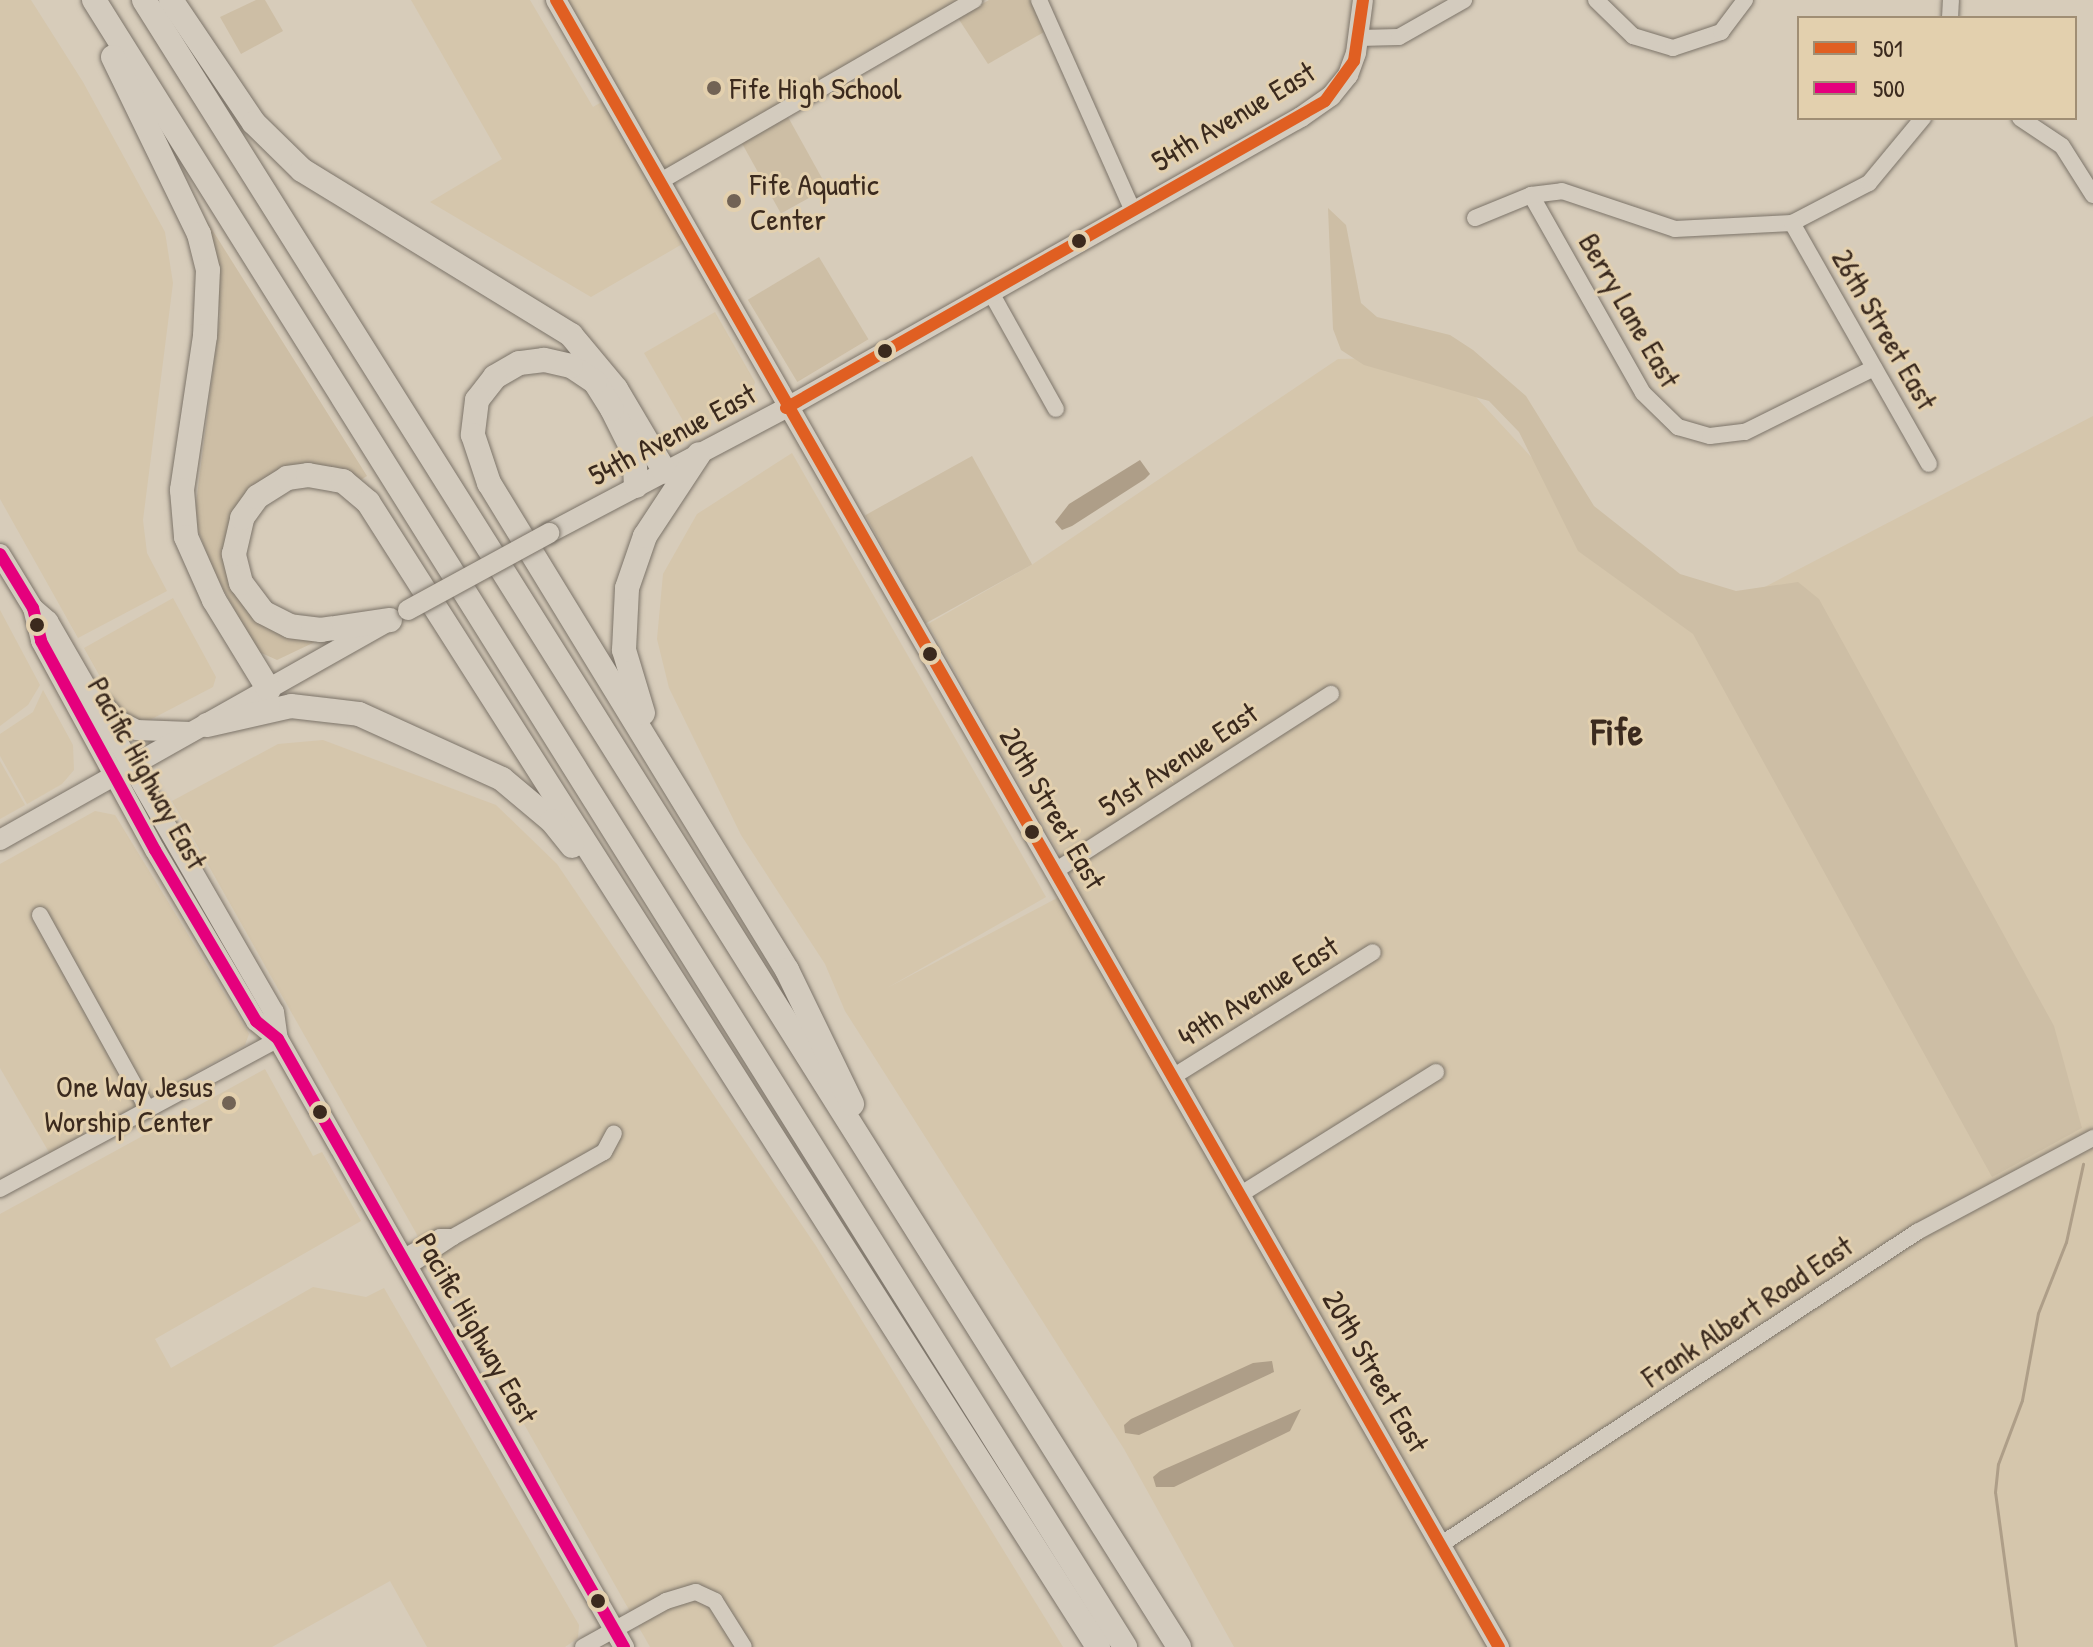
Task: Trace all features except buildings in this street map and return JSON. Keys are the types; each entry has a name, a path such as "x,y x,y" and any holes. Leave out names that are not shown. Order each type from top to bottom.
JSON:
{"highway":[{"path":"82,0 205,250 207,316 182,515 199,572 269,690"},
{"path":"94,0 1125,1647"},
{"path":"144,0 1179,1647"},
{"path":"171,0 254,123 286,156 338,195 571,335 616,389 665,472"},
{"path":"636,486 634,453 612,409 595,382 571,366 544,360 519,363 495,377 477,400 473,435 489,483 787,970 897,1200"},
{"path":"682,799 630,680 622,619 634,562 645,536 699,454"},
{"path":"399,615 321,630 290,626 263,612 241,583 234,554 242,518 257,497 287,478 308,475 343,481 368,502 1098,1647"},
{"path":"201,728 275,707 343,710 476,763 519,791 577,853 764,1147 895,1331"}],"main road":[{"name":"20th Street East","path":"556,0 786,408 1174,1076 1499,1647"},
{"path":"1359,38 1363,0"},
{"name":"54th Avenue East","path":"0,840 399,615 786,408 1314,109 1336,91 1354,61 1359,38"},
{"name":"Pacific Highway East","path":"0,554 33,608 48,621 85,683 123,771"},
{"name":"Pacific Highway East","path":"33,608 41,641 274,1012 278,1039 619,1638"},
{"path":"85,683 128,726 147,732 201,728"}],"street":[{"path":"659,182 974,0"},
{"path":"1039,0 1133,211"},
{"path":"1359,38 1399,37 1464,0"},
{"path":"1596,0 1626,32 1673,48 1721,32 1745,0"},
{"path":"1475,218 1531,195 1572,193 1675,229 1792,223 1869,183 1921,120"},
{"path":"2023,120 2062,146 2093,195"},
{"name":"Berry Lane East","path":"1531,195 1643,393 1678,427 1710,436 1745,432 1874,368"},
{"name":"26th Street East","path":"1792,223 1929,464"},
{"path":"990,291 1056,409"},
{"name":"51st Avenue East","path":"1055,871 1331,694"},
{"path":"40,915 148,1110"},
{"name":"49th Avenue East","path":"1174,1076 1373,952"},
{"path":"0,1189 278,1039"},
{"path":"1241,1194 1436,1072"},
{"path":"405,1263 440,1237 453,1237 604,1152 614,1133"},
{"name":"Frank Albert Road East","path":"1440,1545 1917,1232 2093,1138"},
{"path":"583,1647 619,1638 673,1597 701,1592 718,1603 744,1647"}],"shaded area":[{"path":"0,0 31,0 83,82 165,232 173,283 143,520 147,553 167,591 78,638 0,499"},
{"path":"256,0 265,0 283,31 241,54 220,17"},
{"path":"411,0 530,0 593,107 610,97 556,0 974,0 659,182 691,239 591,297 430,202 502,159"},
{"path":"989,0 1033,0 1044,32 988,64 958,18"},
{"path":"788,117 827,188 781,214 742,143"},
{"path":"1328,208 1346,225 1361,303 1377,317 1450,335 1473,350 1526,396 1594,506 1680,574 1736,591 1798,582 1819,599 2054,1026 2082,1128 1992,1177 1693,634 1578,551 1519,432 1489,401 1364,365 1341,350 1333,329"},
{"path":"201,212 367,476 359,481 260,483 232,588 257,620 317,641 277,660 257,651 213,570 194,519 220,316 217,272"},
{"path":"819,257 868,339 797,382 748,300"},
{"path":"715,312 755,382 750,402 689,431 644,353"},
{"path":"1439,357 1688,627 2093,416 2093,1647 1234,1647 1124,1449 845,1011 825,964 741,835 669,688 657,639 663,574 697,514 792,453 1046,897 887,988 1078,887 928,624 1033,564 1338,359"},
{"path":"972,456 1032,564 925,624 865,515"},
{"path":"1140,460 1150,474 1145,479 1072,526 1062,530 1055,522 1069,504"},
{"path":"173,598 216,677 213,687 144,723 122,716 84,648"},
{"path":"0,610 40,685 28,705 0,726"},
{"path":"43,690 73,745 74,770 62,784 27,804 0,756 0,734 33,712"},
{"path":"323,740 496,805 557,864 816,1246 1063,1647 650,1647 172,801 278,744"},
{"path":"0,761 25,805 0,819"},
{"path":"95,811 115,815 249,1034 245,1045 50,1154 0,1068 0,864"},
{"path":"265,1069 313,1156 322,1152 361,1221 155,1339 171,1368 313,1287 366,1297 384,1288 579,1625 578,1638 565,1647 427,1647 390,1581 272,1647 0,1647 0,1214"},
{"path":"1272,1361 1274,1372 1139,1435 1125,1433 1124,1425 1131,1419 1253,1363"},
{"path":"1301,1409 1290,1431 1174,1487 1156,1487 1153,1477 1160,1471"}],"waterway":[{"path":"2016,1647 1995,1492 1998,1464 2022,1400 2038,1313 2066,1242 2083,1164"}],"transit line":[{"name":"501","path":"556,0 1499,1647"},
{"name":"501","path":"786,408 1325,101 1354,61 1363,0"},
{"name":"500","path":"0,554 33,608 41,641 155,850 256,1021 278,1039 624,1647"}],"place":[{"name":"Fife High School","path":"714,88"},
{"name":"Fife Aquatic Center","path":"734,201"},
{"name":"One Way Jesus Worship Center","path":"229,1103"}],"district":[{"name":"Fife","path":"1617,732"}]}
